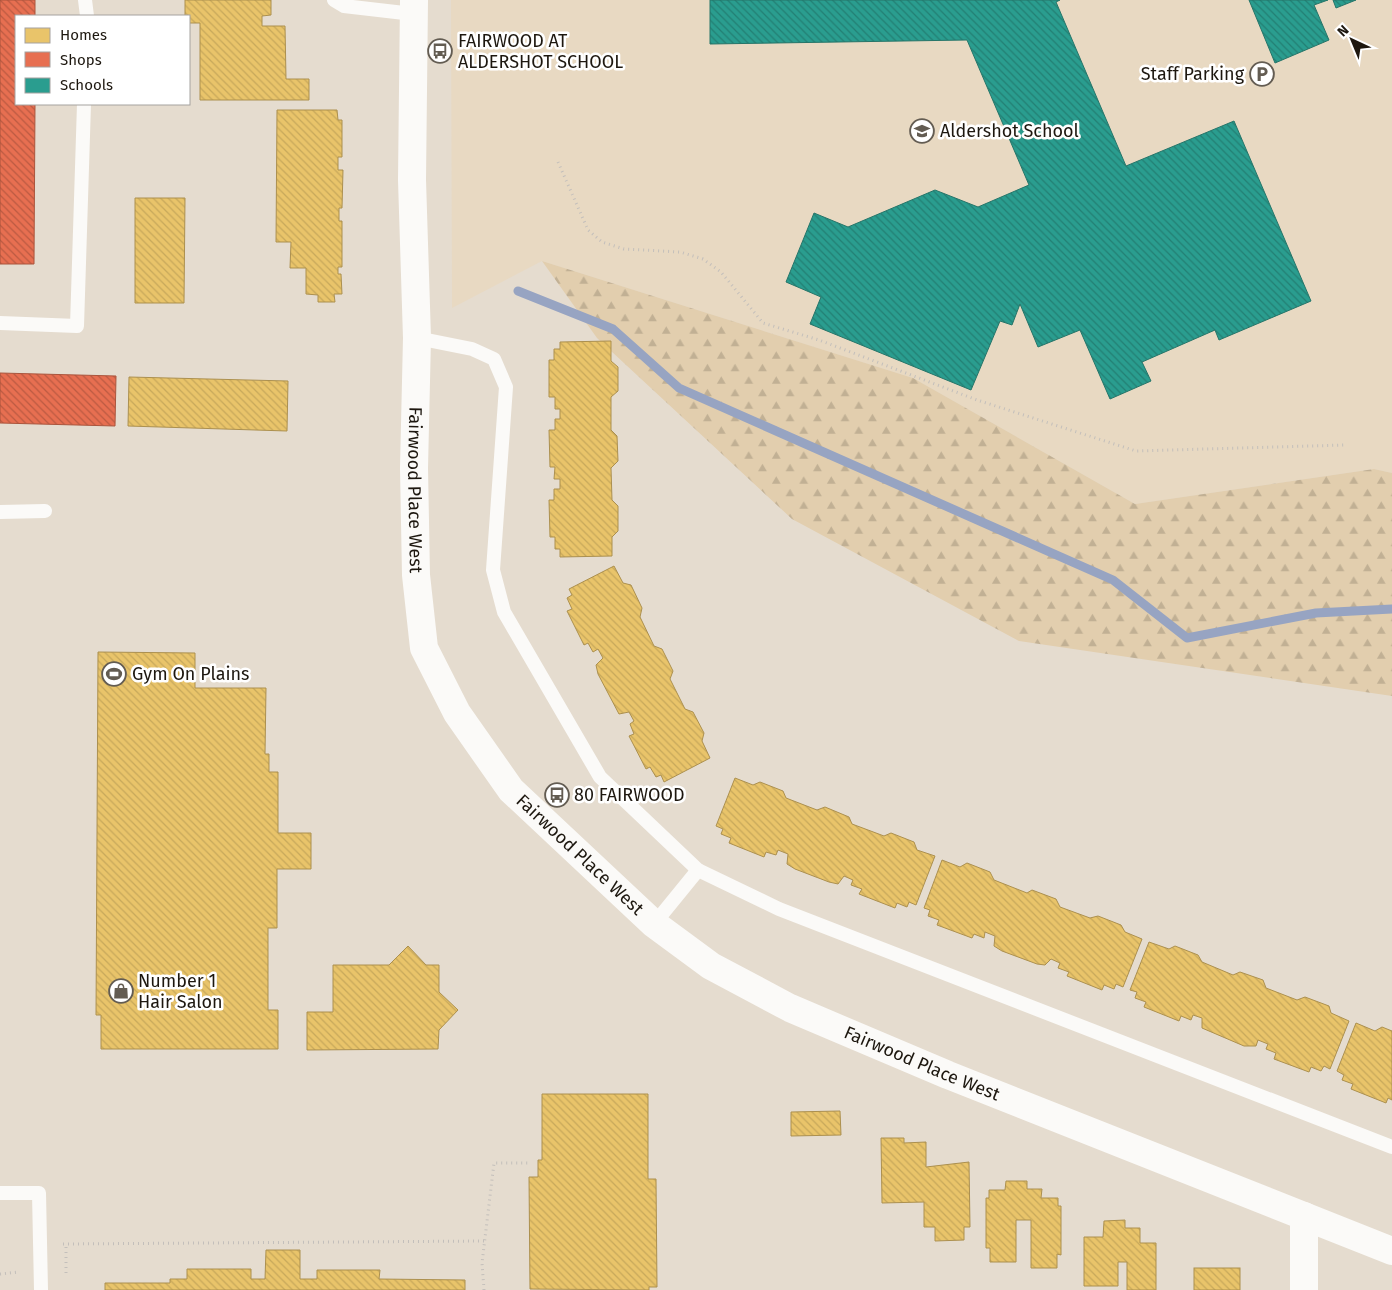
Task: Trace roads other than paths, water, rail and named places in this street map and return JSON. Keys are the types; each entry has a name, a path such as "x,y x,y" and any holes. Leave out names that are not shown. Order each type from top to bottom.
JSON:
{"street":[{"name":"Fairwood Place West","path":"414,7 412,180 417,338 414,468 416,575 424,648 457,713 511,790 654,924 711,966 790,1008 948,1074 1392,1251"},
{"path":"1304,1216 1304,1290"}],"lane":[{"path":"85,0 87,15"},
{"path":"334,0 344,6 414,7"},
{"path":"0,324 77,326 84,105"},
{"path":"417,338 472,349 494,359 506,388 493,570 504,612 600,777 698,870 779,909 1392,1147"},
{"path":"0,512 45,511"},
{"path":"654,924 698,870"},
{"path":"0,1194 39,1193 41,1290"}],"waterway":[{"path":"518,291 613,329 679,388 1113,580 1187,638 1316,613 1392,609"}],"place":[{"name":"FAIRWOOD AT ALDERSHOT SCHOOL","path":"440,51"},
{"name":"Staff Parking","path":"1262,74"},
{"name":"Aldershot School","path":"922,131"},
{"name":"Gym On Plains","path":"114,674"},
{"name":"80 FAIRWOOD","path":"557,795"},
{"name":"Number 1 Hair Salon","path":"121,991"}]}
